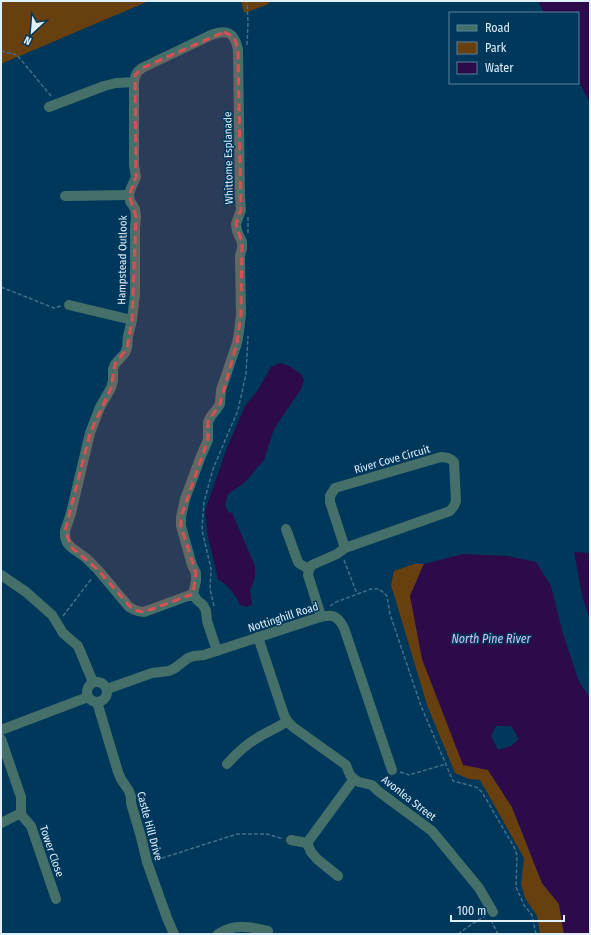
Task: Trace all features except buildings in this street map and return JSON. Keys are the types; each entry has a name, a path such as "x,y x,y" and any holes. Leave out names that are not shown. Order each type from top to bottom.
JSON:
{"street":[{"path":"65,196 129,195 136,177 134,165 134,82 135,75 138,70 219,32 230,34 234,37 242,49"},
{"name":"Whittome Esplanade","path":"193,594 196,573 192,565 181,526 182,510 200,456 208,440 208,422 220,404 221,390 237,343 241,314 240,256 242,242 237,231 236,224 241,210 242,49"},
{"path":"54,105 104,86 116,83 134,82"},
{"name":"Hampstead Outlook","path":"129,195 130,201 135,209 136,217 135,294 127,348 125,353 114,364 111,388 100,407 90,433 71,513 65,531 65,537 67,543 98,570 133,610 144,612 193,594"},
{"path":"69,305 132,320"},
{"name":"River Cove Circuit","path":"309,569 312,565 341,551 450,511 456,501 454,462 447,457 441,457 335,488 330,496 330,502 341,551"},
{"path":"286,529 298,562 309,569 308,575 320,613"},
{"path":"1,574 26,592 52,615 63,633 78,646 93,682"},
{"path":"193,594 203,605 206,611 207,621 217,651"},
{"name":"Nottinghill Road","path":"107,689 152,673 169,671 188,658 217,651 320,613 332,615 341,622 392,770"},
{"path":"258,637 287,721 293,727 346,765 350,775 354,779 307,843"},
{"path":"93,682 103,684 107,689 106,696 101,701 92,701 88,697 87,688 93,682"},
{"path":"1,730 88,697"},
{"name":"Castle Hill Drive","path":"98,702 118,772 131,797 131,803 147,862 174,934"},
{"path":"226,764 241,749 258,737 281,726 287,721"},
{"path":"1,739 21,797 20,813 1,823"},
{"name":"Avonlea Street","path":"354,779 372,785 432,831 479,888 489,914"},
{"name":"Tower Close","path":"20,813 31,826 56,899"},
{"path":"291,840 307,843"},
{"path":"307,843 311,852 317,859 338,876"},
{"path":"218,934 242,926 268,931"}],"path":[{"path":"242,49 248,22 248,1"},
{"path":"1,51 17,55 54,105"},
{"path":"248,211 248,234"},
{"path":"1,287 54,308 69,305"},
{"path":"214,609 210,589 211,569 202,530 204,502 213,469 238,410 246,374 248,335"},
{"path":"341,551 341,559 344,558 357,594"},
{"path":"58,623 98,570"},
{"path":"320,613 336,602 371,589 379,589 387,596 390,614 421,706 453,781 476,787 482,792 514,847 517,855 516,887 524,905 532,915 536,934"},
{"path":"392,770 409,775 446,764"},
{"path":"147,862 237,834 267,834 291,840"},
{"path":"458,934 489,914 498,934"}],"highlighted area":[{"path":"224,32 234,37 238,49 241,210 236,224 242,242 241,314 237,343 220,404 208,422 208,440 181,517 181,526 196,573 193,594 144,612 133,610 98,570 72,548 65,531 90,433 111,388 115,364 127,348 132,320 136,217 129,195 136,177 135,75 142,68"}],"green space":[{"path":"1,1 149,1 1,64"},
{"path":"241,1 268,1 269,4 244,13"},
{"path":"414,564 424,564 410,596 488,770 512,807 542,883 559,904 564,934 540,934 537,916 525,898 521,884 524,858 480,780 469,779 455,773 427,705 391,585 394,571"}],"water":[{"path":"538,1 590,1 590,103 579,82 579,12 544,12"},
{"path":"280,363 289,366 301,374 304,380 301,389 274,429 264,460 244,483 228,494 225,505 228,512 232,513 255,566 255,577 250,590 252,604 247,607 240,605 231,590 218,579 208,537 205,511 227,448 245,406 258,390 271,367"},
{"path":"574,552 590,553 590,621 582,595"},
{"name":"North Pine River","path":"463,554 508,556 536,562 551,586 563,634 579,682 590,698 590,934 564,934 559,904 542,883 512,807 488,770 463,765 422,659 410,596 424,564","holes":["496,726 511,726 519,739 511,746 498,750 491,736"]}]}
